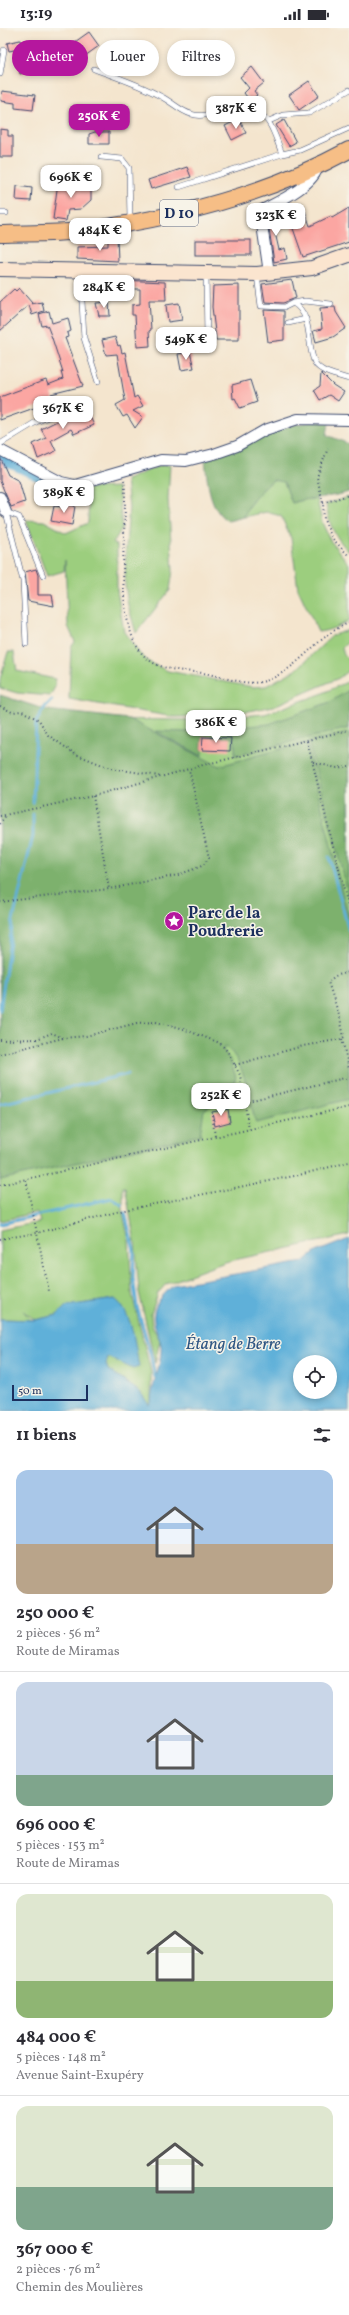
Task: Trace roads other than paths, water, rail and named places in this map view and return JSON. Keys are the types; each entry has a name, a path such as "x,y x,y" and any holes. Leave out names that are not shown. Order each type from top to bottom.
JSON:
{"main road":[{"name":"D 10","path":"0,234 77,231 130,223 203,207 264,188 318,166 349,150"}],"street":[{"path":"263,273 260,211 288,197 308,182 317,173 318,166"},
{"path":"0,270 263,273 312,268 349,255"},
{"path":"0,450 61,482 75,485 161,460 186,461 214,454 237,446 265,430 298,419 349,420"},
{"path":"0,497 6,512"}],"lane":[{"path":"0,74 4,50"},
{"path":"94,69 135,84 164,97 181,110 192,115 210,115 230,104 238,104 263,114 269,121 282,154"},
{"path":"269,121 283,115 309,113 349,90"},
{"path":"179,187 282,154 300,150 349,128"},
{"path":"101,157 122,159 130,168 130,223"},
{"path":"0,213 6,213"},
{"path":"84,272 82,301 84,338 98,382"},
{"path":"206,273 207,337"},
{"path":"263,273 261,306 285,307 293,303 305,301 331,304"},
{"path":"293,303 298,305 306,319 315,363 324,370 349,379"},
{"path":"288,323 306,319"},
{"path":"0,444 36,422 68,409"},
{"path":"6,512 19,517 43,576"},
{"path":"6,512 23,581 26,644"}],"water":[{"name":"Étang de Berre","path":"349,1239 349,1411 0,1411 0,1319 35,1320 57,1315 66,1306 115,1299 121,1305 129,1321 139,1367 133,1369 108,1357 106,1364 108,1370 140,1392 149,1405 151,1403 152,1390 161,1352 160,1341 154,1320 155,1308 169,1289 174,1285 303,1262 316,1252"}],"waterway":[{"path":"0,458 54,483"},
{"path":"33,803 36,722 45,707 52,700"},
{"path":"0,1010 13,920 33,836 33,814"},
{"path":"329,857 349,931"},
{"path":"0,1104 128,1074"},
{"path":"0,1224 112,1198 122,1205"},
{"path":"125,1213 134,1251 133,1277 137,1307 150,1352 155,1377"}],"place":[{"name":"Parc de la Poudrerie","path":"174,921"}]}
